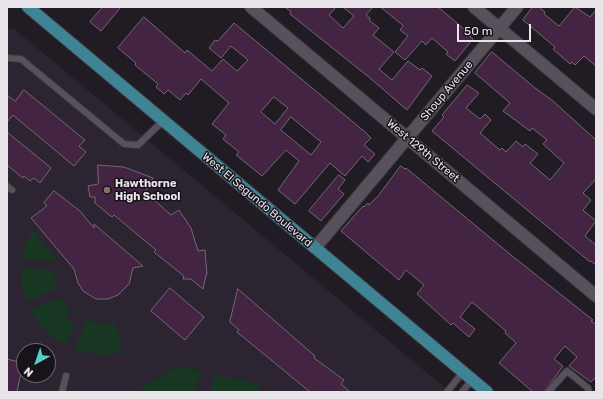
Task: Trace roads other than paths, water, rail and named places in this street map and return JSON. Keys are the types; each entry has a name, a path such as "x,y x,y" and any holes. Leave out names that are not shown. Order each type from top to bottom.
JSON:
{"main road":[{"name":"West El Segundo Boulevard","path":"28,7 487,392"}],"street":[{"name":"West 129th Street","path":"251,7 596,296"},
{"path":"474,7 596,109"},
{"name":"Shoup Avenue","path":"315,248 517,7"}],"lane":[{"path":"7,58 21,59 124,144 138,145 163,121"},
{"path":"548,392 567,371 588,388 589,392"},
{"path":"62,392 66,376"},
{"path":"447,392 468,376"},
{"path":"462,392 468,376"}],"place":[{"name":"Hawthorne High School","path":"107,190"}]}
